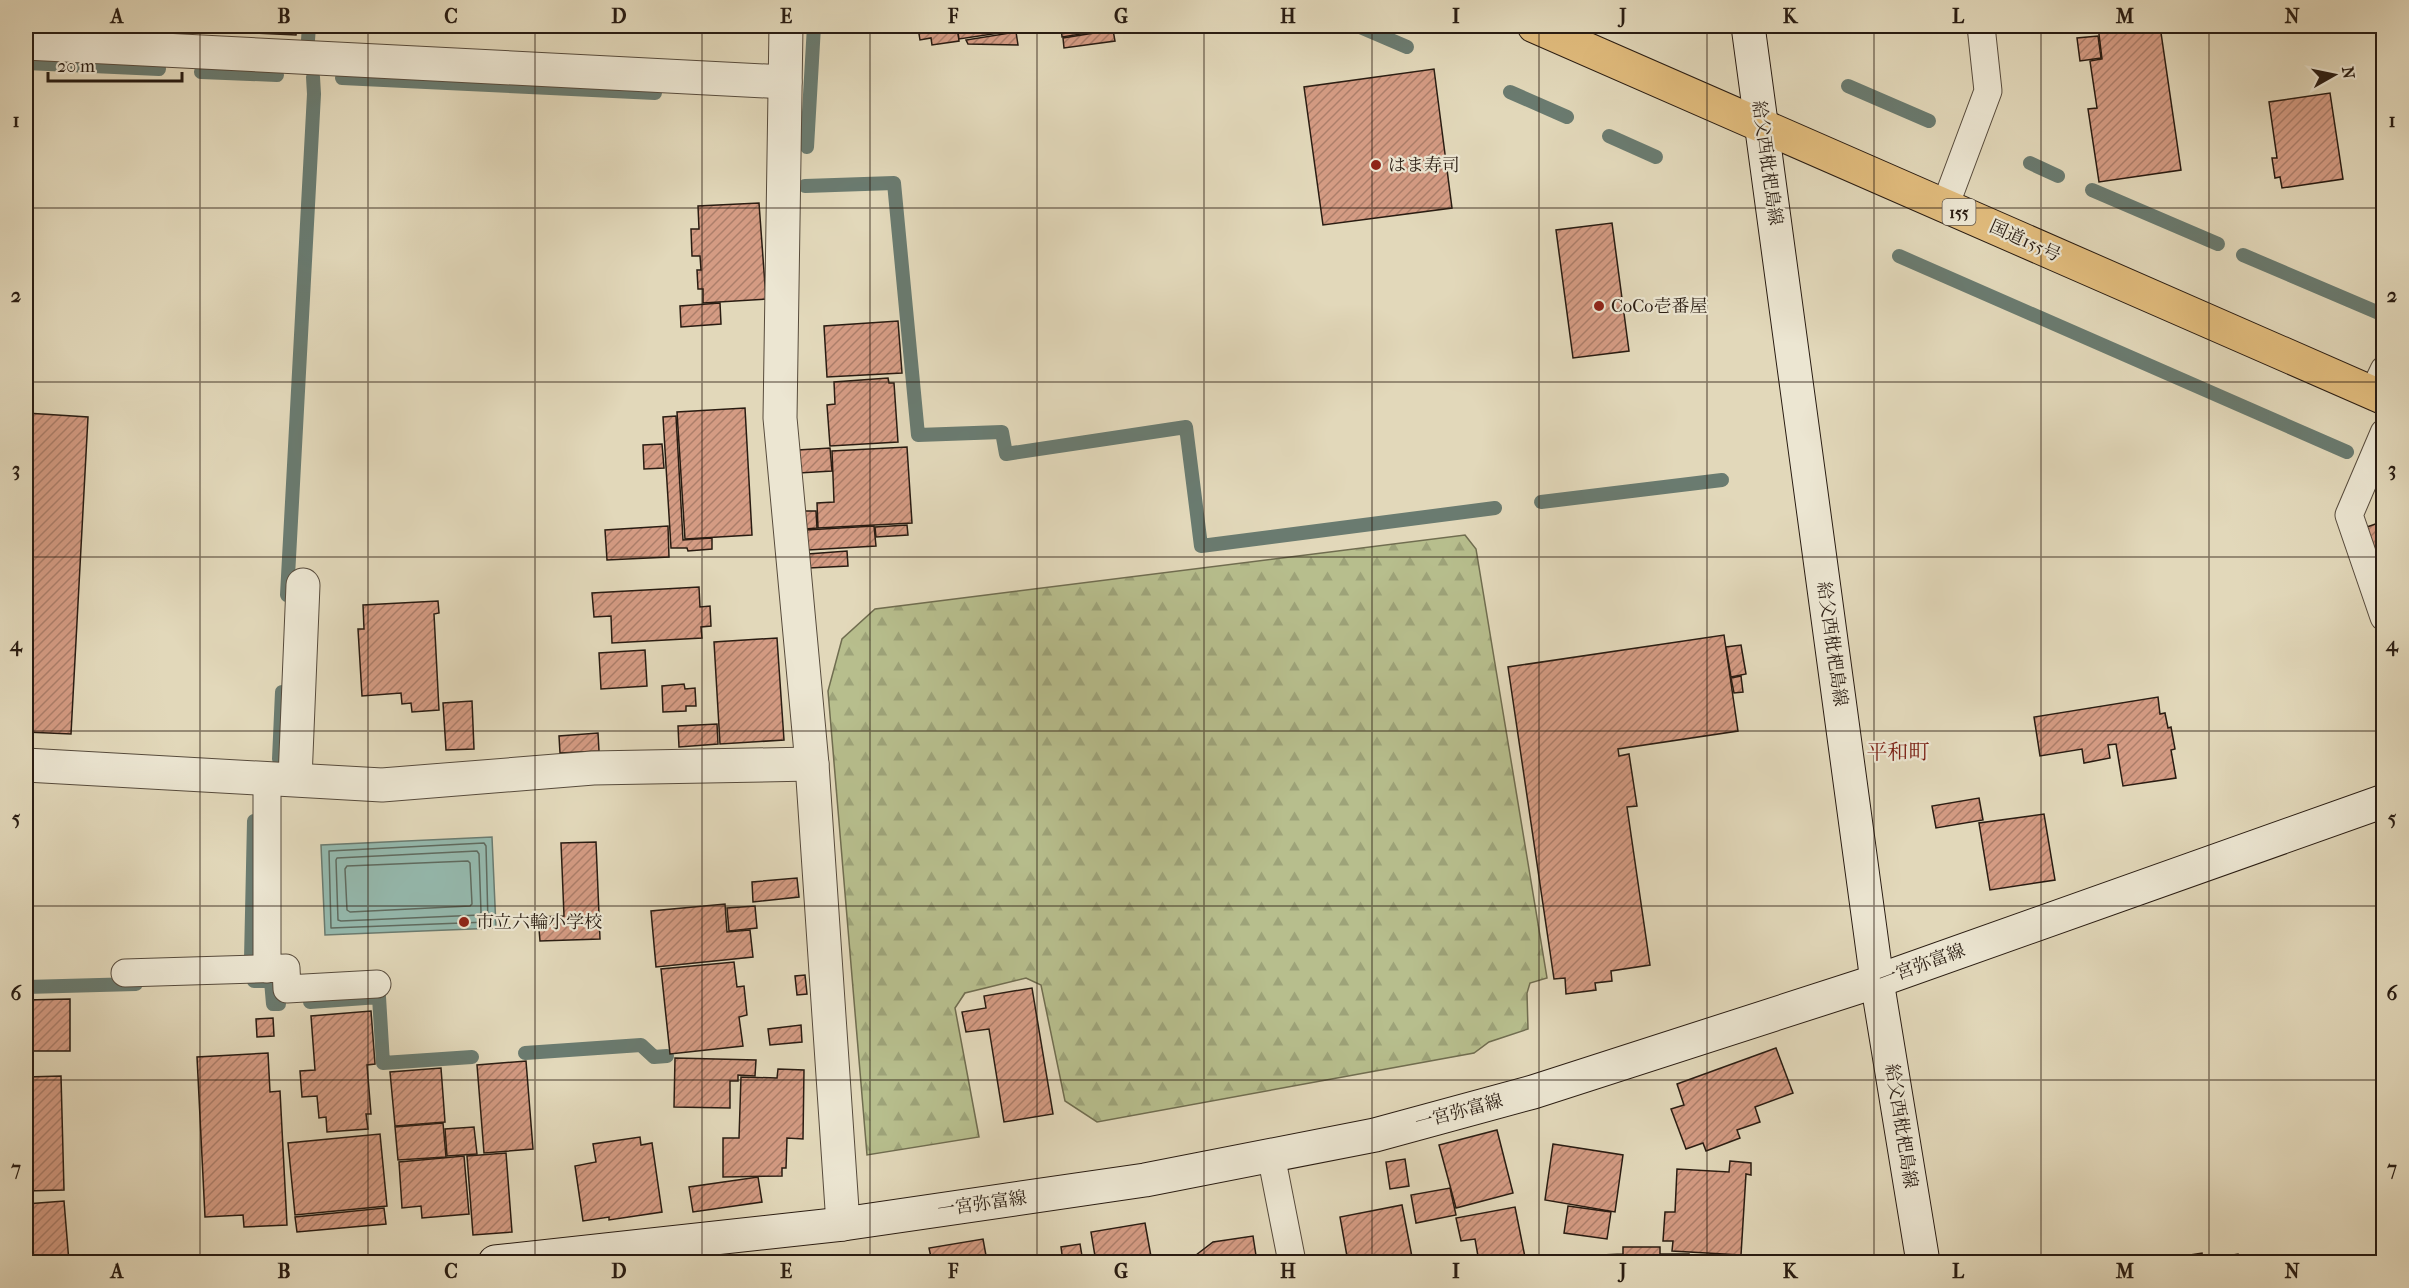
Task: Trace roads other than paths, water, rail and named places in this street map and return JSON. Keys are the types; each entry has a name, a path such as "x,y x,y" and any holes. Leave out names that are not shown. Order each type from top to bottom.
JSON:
{"highway":[{"name":"国道155号","path":"1534,26 1945,206 2380,387"}],"main road":[{"path":"786,26 780,418 812,764 843,1224"},
{"name":"給父西枇杷島線","path":"1748,26 1877,981 1923,1263"},
{"path":"26,43 785,82"},
{"path":"281,778 303,585"},
{"path":"26,765 382,784 593,768 812,764"},
{"name":"一宮弥富線","path":"495,1263 843,1224 1145,1180 1375,1135 1533,1092 1877,981 2384,801"}],"lane":[{"path":"1945,206 1988,91 1981,26"},
{"path":"2384,433 2349,515 2384,616"},
{"path":"267,969 281,778"},
{"path":"125,973 286,968 287,989 377,984"},
{"path":"1271,1155 1292,1263"}],"water":[{"path":"492,837 496,928 325,935 321,845"}],"waterway":[{"path":"308,40 309,26"},
{"path":"807,147 814,26"},
{"path":"1358,26 1407,47"},
{"path":"26,63 159,69"},
{"path":"201,72 277,75"},
{"path":"287,595 314,94 313,77"},
{"path":"342,78 655,93"},
{"path":"1848,86 1929,121"},
{"path":"1510,92 1567,117"},
{"path":"1609,136 1656,157"},
{"path":"2030,163 2058,176"},
{"path":"805,186 894,183 918,435 1002,432 1006,454 1186,427 1201,546 1495,508"},
{"path":"2092,190 2218,244"},
{"path":"2243,255 2379,313"},
{"path":"1899,256 2347,452"},
{"path":"1541,502 1722,480"},
{"path":"279,759 282,692"},
{"path":"251,959 254,821"},
{"path":"254,981 271,981 273,1004 279,1004"},
{"path":"26,987 136,984"},
{"path":"310,1002 379,997 383,1063 472,1057"},
{"path":"525,1053 641,1045 654,1057 667,1056"}],"place":[{"name":"はま寿司","path":"1376,165"},
{"name":"CoCo壱番屋","path":"1599,306"},
{"name":"市立六輪小学校","path":"464,922"}],"district":[{"name":"平和町","path":"1898,752"}]}
